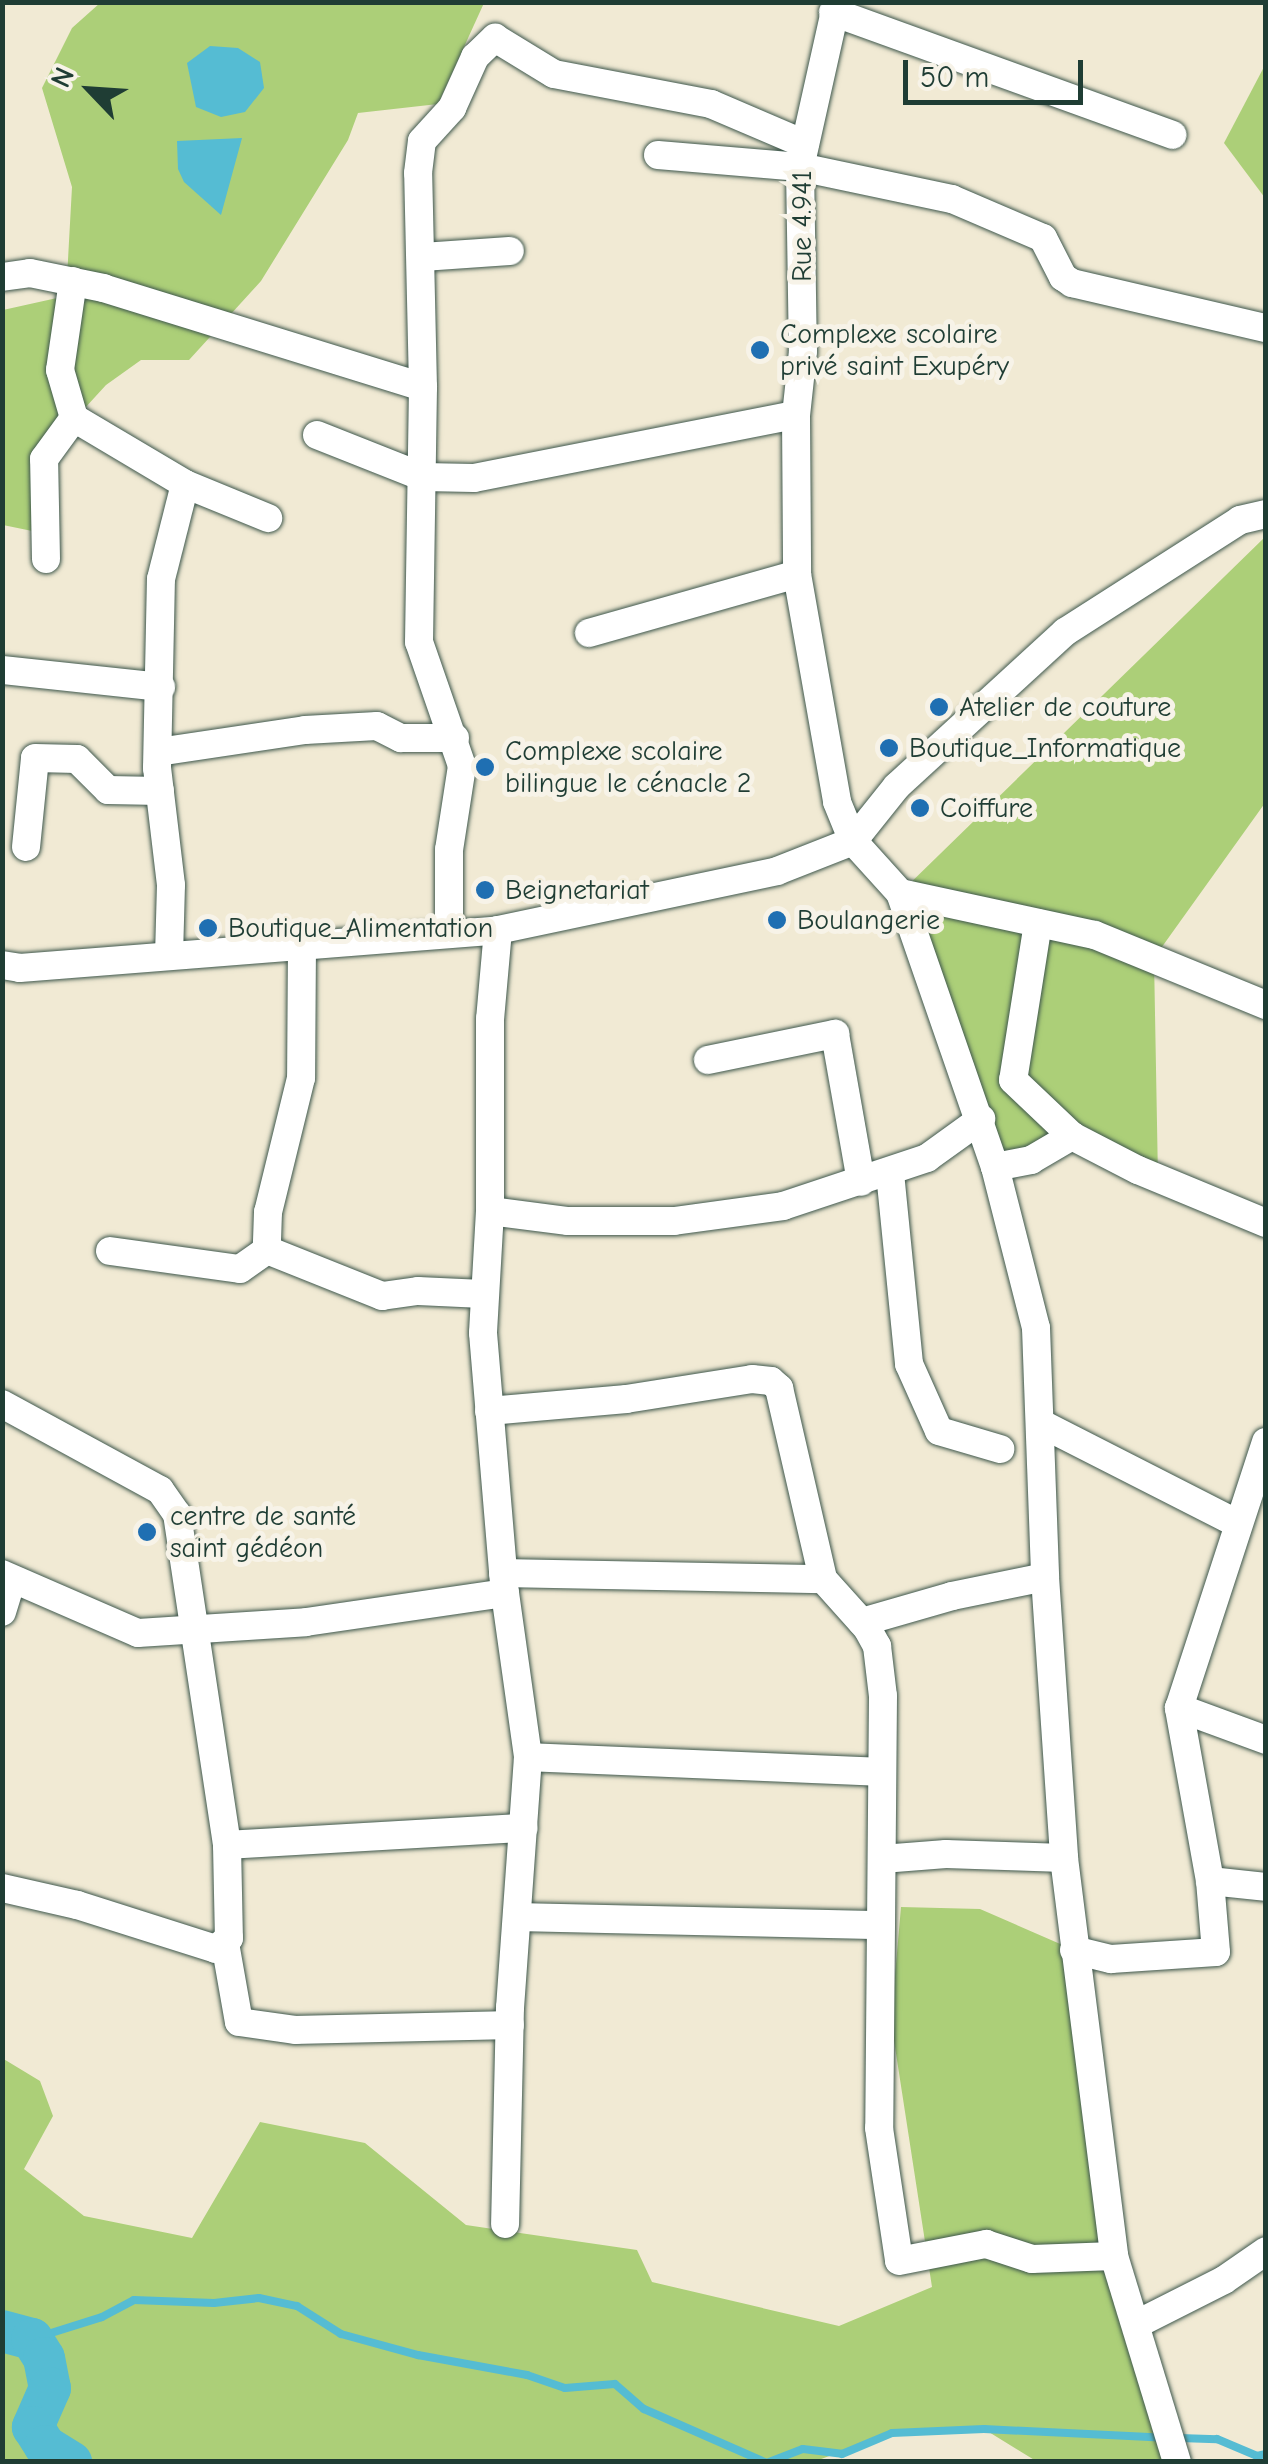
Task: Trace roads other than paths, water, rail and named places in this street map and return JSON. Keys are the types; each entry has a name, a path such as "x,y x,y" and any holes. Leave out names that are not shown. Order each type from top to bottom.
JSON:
{"street":[{"path":"835,7 1172,136"},
{"name":"Rue 4.941","path":"835,7 802,156 802,352 796,415 798,574 836,802 853,841"},
{"path":"449,934 449,850 462,766 455,738 425,670 419,642 423,386 418,173 422,141 452,108 475,58 495,38 554,74 712,104 802,156 952,199 1036,234 1047,241 1063,276 1072,284 1266,328"},
{"path":"658,155 802,156"},
{"path":"422,258 510,251"},
{"path":"2,276 30,273 73,282 423,386"},
{"path":"73,282 60,370 74,418 185,484 268,518"},
{"path":"317,435 423,477 474,478 796,415"},
{"path":"46,559 44,459 74,418"},
{"path":"169,956 171,885 158,752 161,578 185,484"},
{"path":"2,965 20,968 498,930 778,871 853,841 897,786 1065,632 1240,520 1266,514"},
{"path":"589,633 798,574"},
{"path":"2,670 161,687"},
{"path":"158,752 304,730 378,726 401,738 455,738"},
{"path":"26,847 35,758 77,759 108,790 160,791"},
{"path":"853,841 900,893 981,1119 1036,1328 1045,1577 1074,1950 1114,2256 1177,2462"},
{"path":"900,893 1094,935 1266,1005"},
{"path":"1038,923 1013,1080 1072,1136 1138,1170 1266,1223"},
{"path":"498,930 490,1019 490,1210 483,1294 504,1583 528,1757 510,2026 504,2224"},
{"path":"268,1250 268,1212 300,1078 302,945"},
{"path":"708,1060 835,1034 861,1182"},
{"path":"490,1210 568,1221 674,1221 783,1206 890,1173 948,1148 981,1119"},
{"path":"995,1167 1031,1160 1072,1136"},
{"path":"890,1173 909,1364 939,1432 1000,1449"},
{"path":"268,1250 284,1260 382,1296 418,1290 483,1294"},
{"path":"110,1251 240,1269 268,1250"},
{"path":"489,1411 626,1399 752,1379 770,1381 779,1388 823,1578 873,1636 879,1663 879,2128 898,2261 986,2244 1032,2258 1114,2256"},
{"path":"2,1404 169,1498 177,1514 227,1845 226,1943 239,2022 296,2030 510,2026"},
{"path":"1040,1423 1236,1523"},
{"path":"1074,1950 1111,1959 1216,1952 1210,1882 1179,1708 1236,1523 1266,1442"},
{"path":"2,1612 7,1576 138,1633 306,1622 504,1583 823,1578"},
{"path":"862,1622 952,1596 1045,1577"},
{"path":"1179,1708 1266,1740"},
{"path":"528,1757 882,1772"},
{"path":"227,1845 524,1828"},
{"path":"882,1860 946,1854 1064,1858"},
{"path":"1210,1882 1266,1887"},
{"path":"2,1888 77,1905 216,1948 226,1943"},
{"path":"519,1917 881,1925"},
{"path":"1137,2324 1224,2280 1266,2251"}],"water":[{"path":"210,46 238,48 260,62 264,88 245,112 221,117 196,107 187,63"},
{"path":"242,138 221,215 184,182 178,169 177,141"}],"waterway":[{"path":"32,2339 102,2317 134,2300 214,2303 259,2298 297,2306 341,2334 418,2355 527,2375 565,2388 615,2384 644,2409 765,2462"},
{"path":"2,2331 32,2339 44,2358 50,2388 33,2427 45,2446 71,2462"},
{"path":"769,2462 803,2449 842,2454 892,2433 984,2429 1165,2438"},
{"path":"1179,2438 1217,2439 1257,2456 1266,2454"}],"place":[{"name":"Complexe scolaire privé saint Exupéry","path":"760,350"},
{"name":"Atelier de couture","path":"939,707"},
{"name":"Boutique_Informatique","path":"889,748"},
{"name":"Complexe scolaire bilingue le cénacle 2","path":"485,767"},
{"name":"Coiffure","path":"920,808"},
{"name":"Beignetariat","path":"485,890"},
{"name":"Boulangerie","path":"777,920"},
{"name":"Boutique_Alimentation","path":"208,928"},
{"name":"centre de santé saint gédéon","path":"147,1532"}]}
